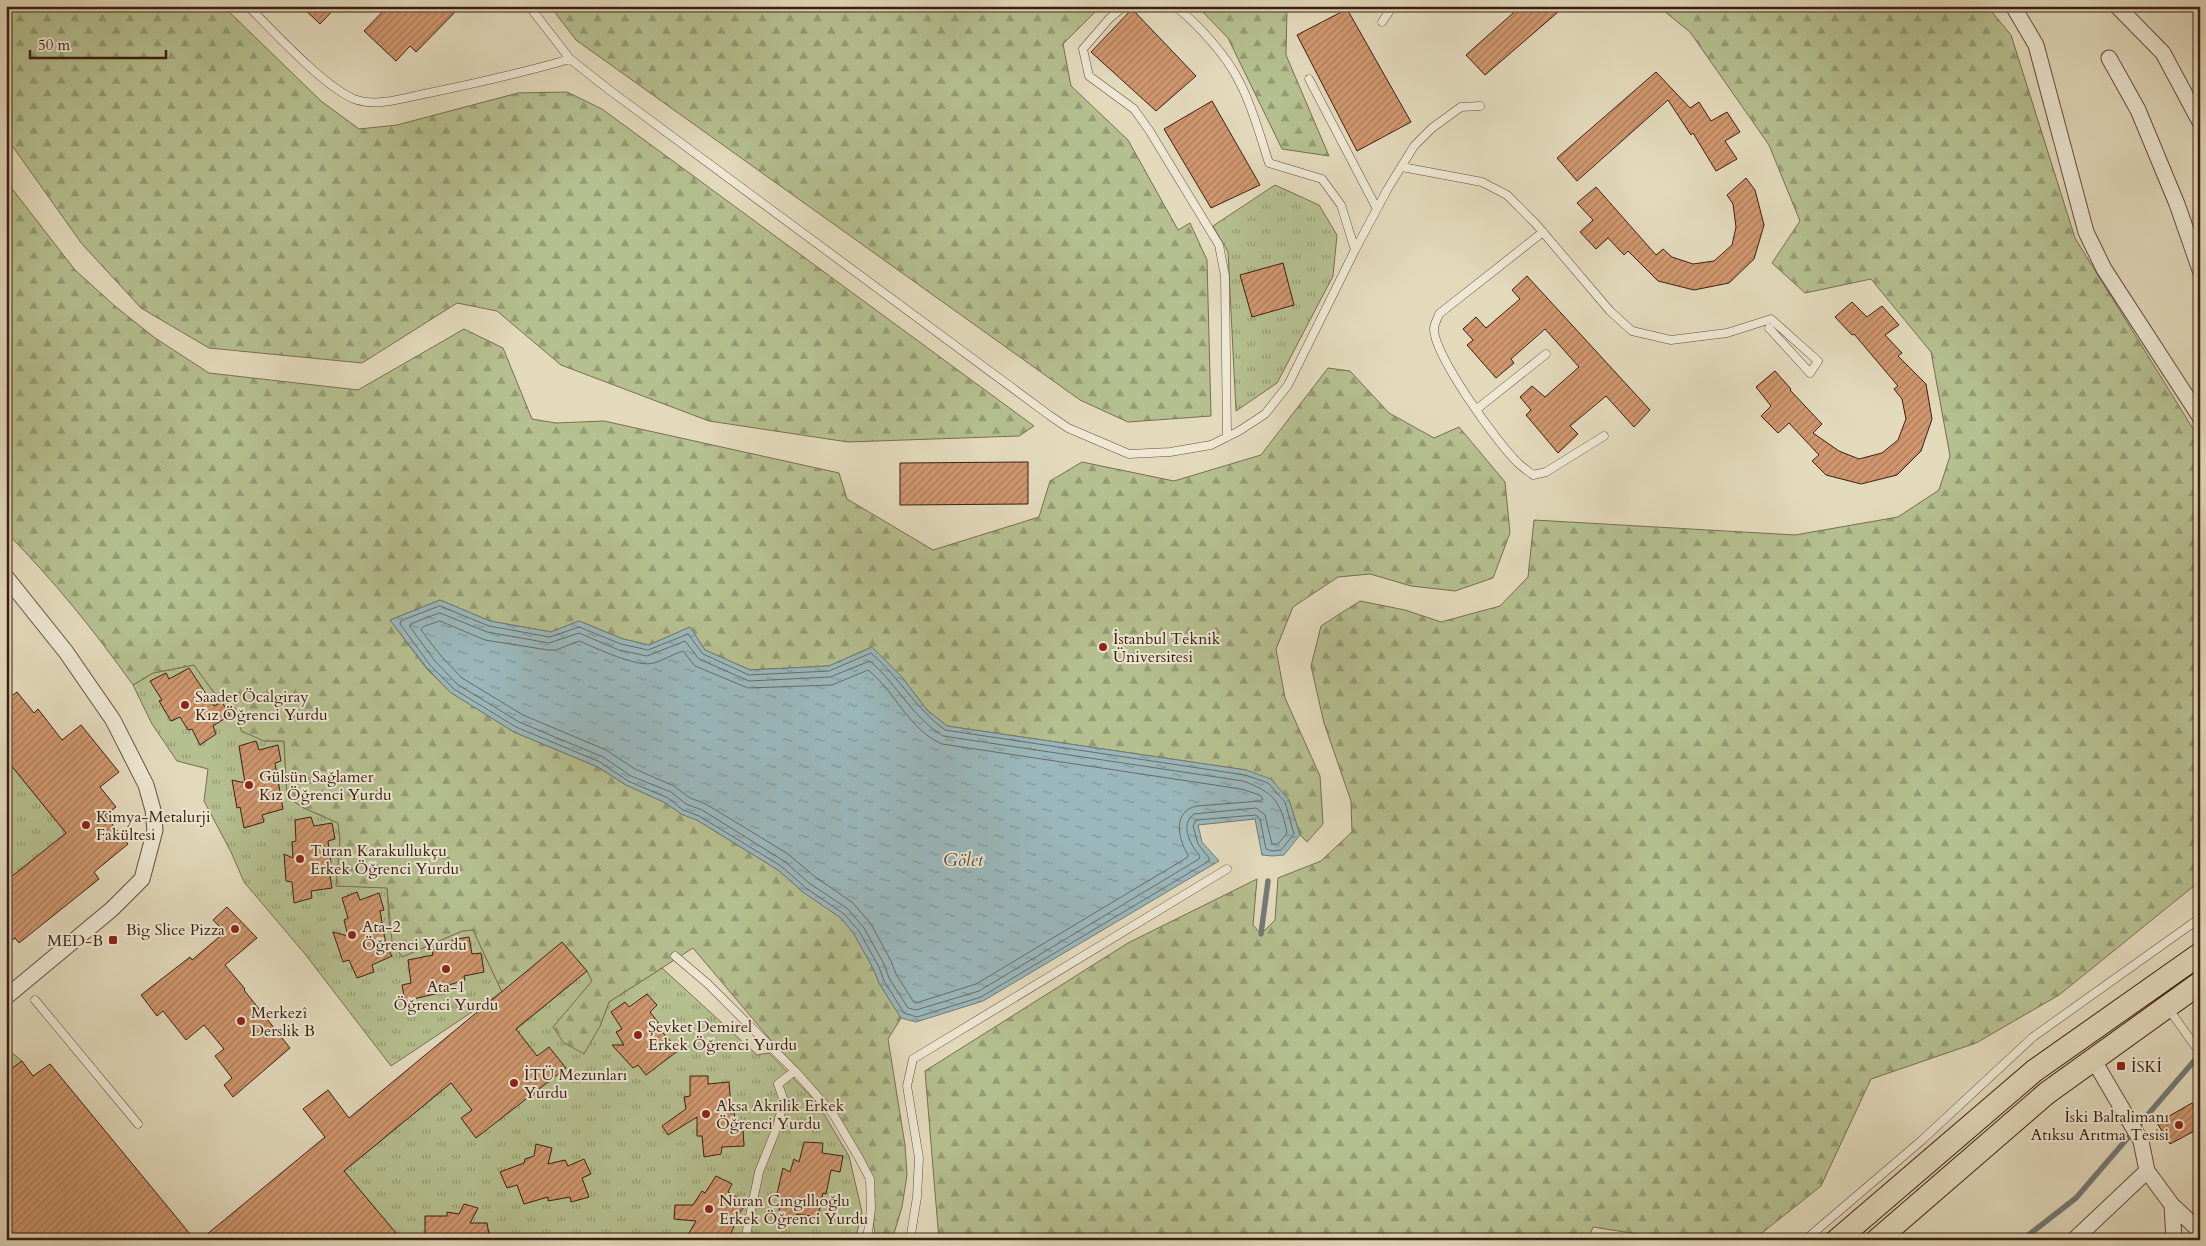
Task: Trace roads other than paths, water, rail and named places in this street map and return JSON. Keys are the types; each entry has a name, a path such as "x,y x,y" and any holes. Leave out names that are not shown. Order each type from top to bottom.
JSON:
{"main road":[{"path":"1837,1240 2034,1071 2200,954"},
{"path":"1877,1240 2047,1093 2200,983"}],"street":[{"path":"2013,6 2036,45 2086,232 2104,269 2200,417"},
{"path":"2117,6 2163,53 2200,122"},
{"path":"2109,58 2138,110 2177,204 2200,270"},
{"path":"6,577 66,652 113,720 146,785 153,810 155,830 142,879 112,909 6,997"},
{"path":"2093,1059 2141,1142 2147,1171 2172,1205 2200,1231"},
{"path":"2074,1240 2147,1171"},
{"path":"2172,1205 2174,1240"}],"lane":[{"path":"248,6 336,90 357,100 373,103 510,76 570,60"},
{"path":"529,6 570,60 1068,428 1130,454 1170,452 1210,444 1226,437 1265,414 1288,386 1355,250 1414,146 1432,128 1461,107 1480,106"},
{"path":"1124,6 1109,19 1083,49 1087,67 1090,76 1134,109 1149,130 1219,245 1225,276 1226,437"},
{"path":"1175,6 1190,18 1213,44 1240,82 1269,163 1322,179 1341,205 1355,250"},
{"path":"1382,22 1393,6"},
{"path":"1309,79 1377,209"},
{"path":"1402,167 1482,182 1507,195 1543,232 1610,311 1632,331 1671,340 1727,334 1771,319 1818,362 1810,373 1770,328"},
{"path":"1543,232 1439,314 1434,328 1439,349 1477,409 1518,463 1533,475 1546,472 1604,436"},
{"path":"1477,409 1546,354"},
{"path":"907,1240 911,1234 917,1197 919,1158 907,1086 913,1059 1227,869"},
{"path":"1805,1240 1920,1141 2033,1037 2200,918"},
{"path":"675,956 708,984 794,1070 833,1114 870,1179 871,1208 867,1240"},
{"path":"35,1000 138,1124"},
{"path":"2166,1006 2200,1053"},
{"path":"745,1240 759,1172 777,1127 784,1101 778,1084 794,1070"}],"water":[{"name":"Gölet","path":"440,600 490,621 551,632 579,621 623,639 649,645 690,627 705,650 750,670 829,666 872,647 902,677 927,710 947,726 1246,770 1271,779 1289,800 1300,835 1284,855 1272,856 1262,855 1255,819 1198,825 1202,842 1219,861 983,1001 916,1022 901,1018 879,983 854,934 841,918 803,892 778,870 697,820 681,814 666,803 626,785 598,767 514,732 450,692 427,668 390,620"}],"waterway":[{"path":"1261,934 1268,881"},
{"path":"2022,1240 2076,1198 2200,1054"}],"place":[{"name":"İstanbul Teknik Üniversitesi","path":"1103,647"},
{"name":"Saadet Öcalgiray Kız Öğrenci Yurdu","path":"185,705"},
{"name":"Gülsün Sağlamer Kız Öğrenci Yurdu","path":"249,785"},
{"name":"Kimya-Metalurji Fakültesi","path":"86,825"},
{"name":"Turan Karakullukçu Erkek Öğrenci Yurdu","path":"300,859"},
{"name":"Big Slice Pizza","path":"235,929"},
{"name":"Ata-2 Öğrenci Yurdu","path":"352,935"},
{"name":"MED-B","path":"113,940"},
{"name":"Ata-1 Öğrenci Yurdu","path":"446,969"},
{"name":"Merkezî Derslik B","path":"241,1021"},
{"name":"Şevket Demirel Erkek Öğrenci Yurdu","path":"638,1035"},
{"name":"İSKİ","path":"2121,1066"},
{"name":"İTÜ Mezunları Yurdu","path":"514,1083"},
{"name":"Aksa Akrilik Erkek Öğrenci Yurdu","path":"706,1114"},
{"name":"İski Baltalimanı Atıksu Arıtma Tesisi","path":"2179,1125"},
{"name":"Nuran Cıngıllıoğlu Erkek Öğrenci Yurdu","path":"709,1209"}]}
